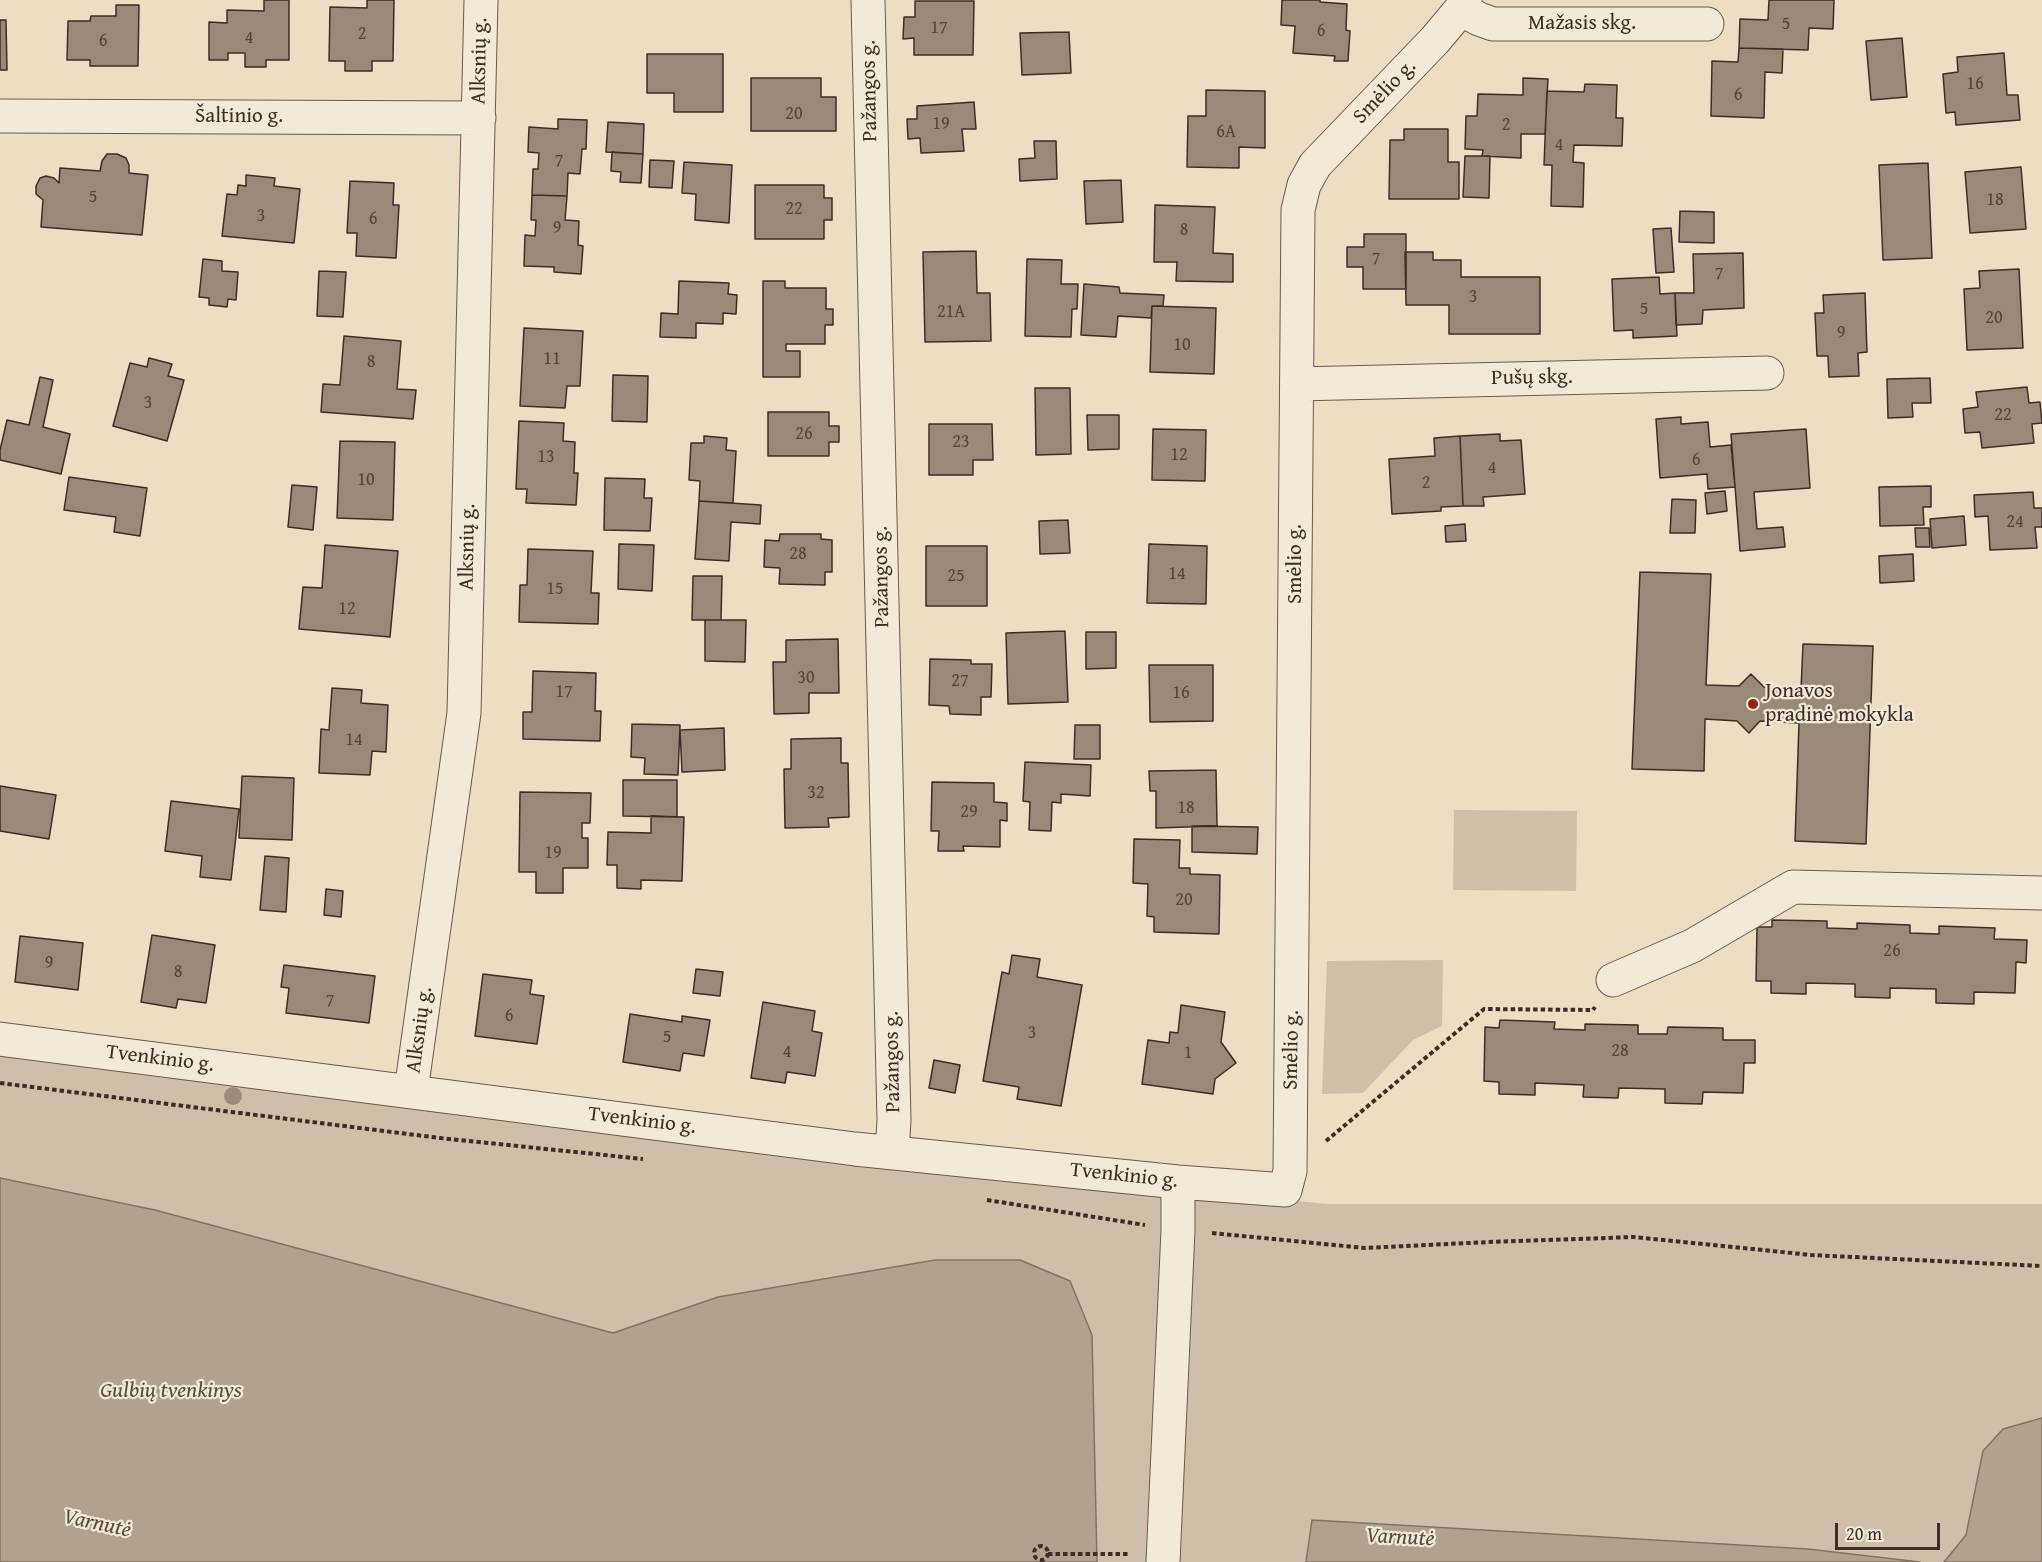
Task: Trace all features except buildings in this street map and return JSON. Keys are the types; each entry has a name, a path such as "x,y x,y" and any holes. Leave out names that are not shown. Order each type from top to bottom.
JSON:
{"street":[{"name":"Alksnių g.","path":"411,1091 464,713 481,0"},
{"name":"Pažangos g.","path":"868,0 894,1096 892,1153"},
{"name":"Mažasis skg.","path":"1463,4 1479,19 1493,24 1707,24"},
{"name":"Smėlio g.","path":"1288,1180 1298,210 1304,185 1315,165 1435,40 1463,4"},
{"name":"Šaltinio g.","path":"0,116 479,118"},
{"name":"Pušų skg.","path":"1298,384 1767,373"},
{"path":"1613,980 1692,946 1793,887 2042,893"},
{"name":"Tvenkinio g.","path":"0,1039 892,1153 1178,1182 1288,1180"},
{"path":"1163,1562 1178,1230 1178,1182"}],"path":[{"path":"1288,1180 1484,1009 1593,1010 1613,980"},
{"path":"1039,1546 1047,1549 1048,1554 1047,1559 1042,1561 1034,1557 1033,1553 1039,1546"},
{"path":"1048,1554 1131,1554"}],"shaded area":[{"path":"1454,810 1577,811 1576,891 1453,890"},
{"path":"1443,960 1442,1026 1413,1040 1363,1093 1322,1094 1327,961"},
{"path":"0,1051 882,1162 1328,1204 2042,1204 2042,1418 2003,1429 1983,1451 1966,1535 1944,1562 1920,1562 1808,1549 1312,1520 1306,1562 0,1562"}],"water":[{"name":"Gulbių tvenkinys","path":"0,1178 155,1210 613,1333 718,1297 935,1260 1020,1260 1070,1281 1092,1335 1097,1562 0,1562"},
{"path":"2042,1418 2042,1562 1944,1562 1966,1535 1983,1451 2003,1429"},
{"name":"Varnutė","path":"1312,1520 1808,1549 1920,1562 1306,1562"}],"place":[{"name":"Jonavos pradinė mokykla","path":"1753,704"}]}
